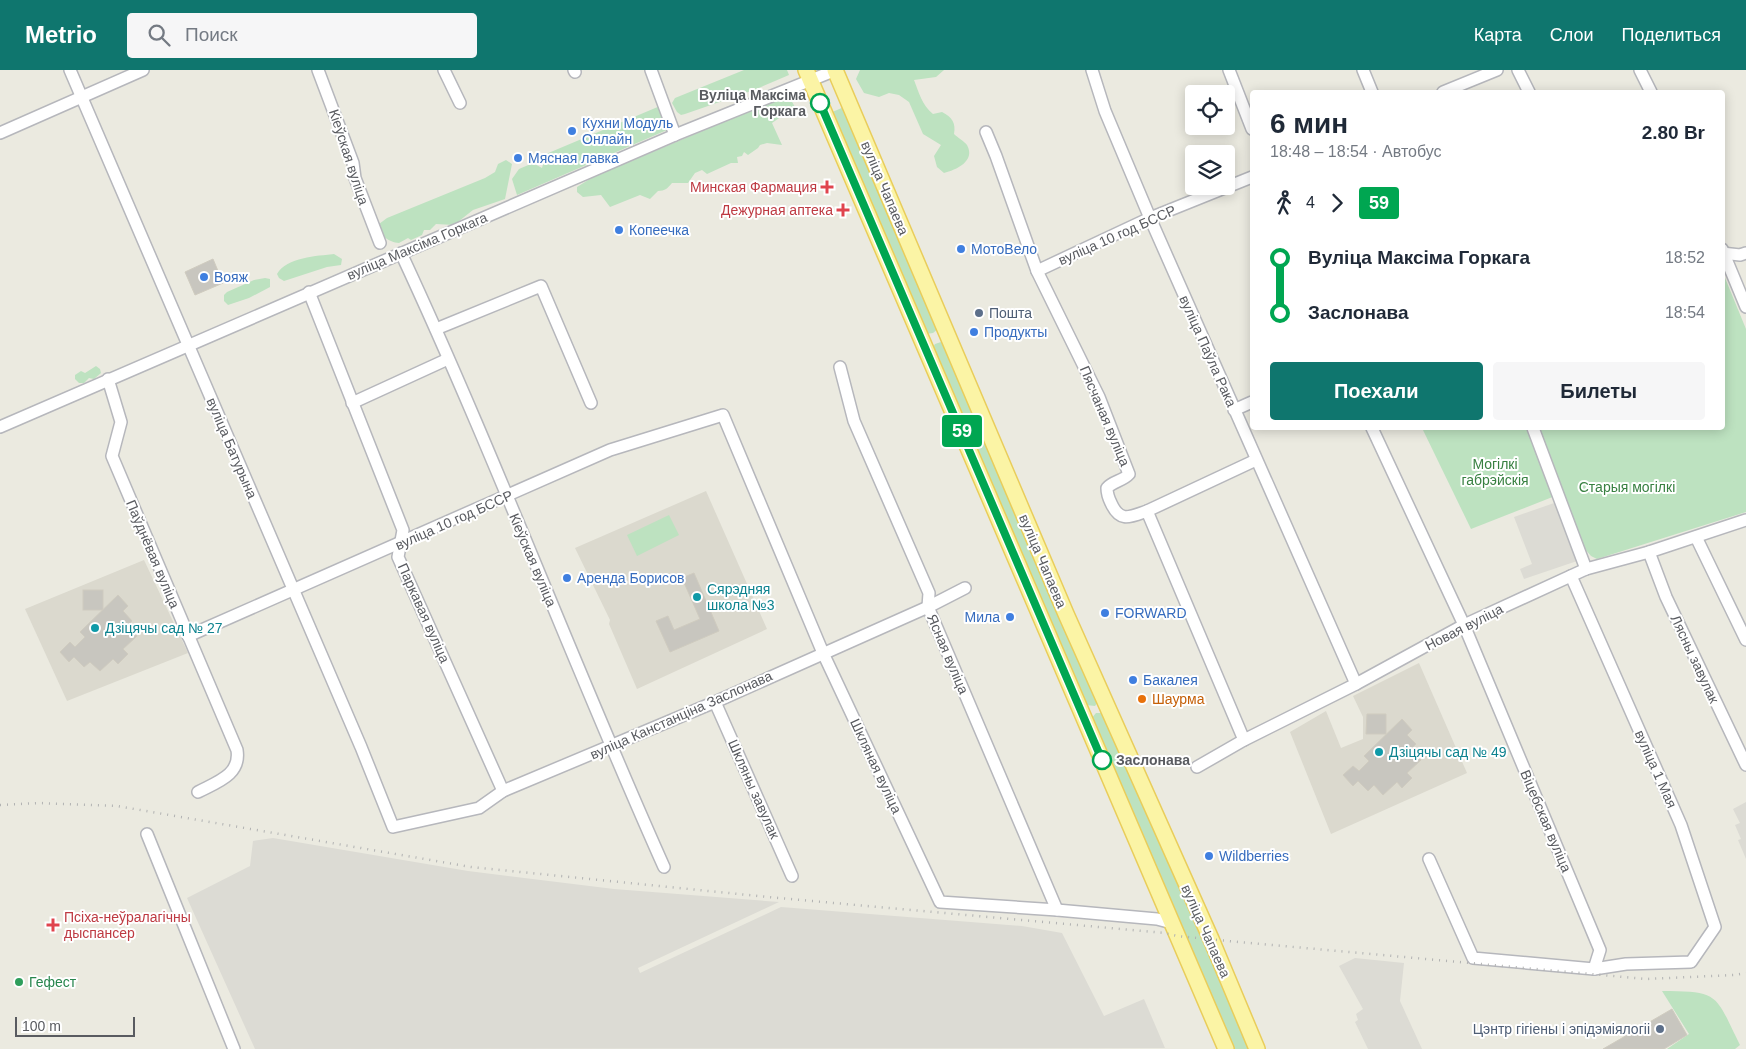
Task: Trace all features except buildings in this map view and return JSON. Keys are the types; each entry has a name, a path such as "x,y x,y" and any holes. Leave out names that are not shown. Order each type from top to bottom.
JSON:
{"main road":[{"name":"вуліца Чапаева","path":"835,70 945,335 1084,656 1211,939 1257,1049"},
{"name":"вуліца Чапаева","path":"808,75 1226,1049"},
{"path":"924,343 945,335"}],"street":[{"name":"вуліца Батурына","path":"70,70 362,747 393,827"},
{"path":"0,133 143,70"},
{"name":"Кіеўская вуліца","path":"318,70 353,163 355,178 380,243"},
{"path":"444,70 460,103"},
{"path":"652,70 675,135"},
{"name":"вуліца Максіма Горкага","path":"0,426 675,135 808,75 835,70"},
{"name":"вуліца Паўла Рака","path":"1092,70 1105,111 1150,218 1356,684"},
{"path":"1229,70 1250,124"},
{"path":"1363,70 1371,90"},
{"path":"1448,90 1497,70"},
{"path":"1518,70 1528,90"},
{"path":"1640,70 1650,90"},
{"name":"Пясчаная вуліца","path":"986,132 1037,271 1099,398 1128,468 1129,474 1125,479 1111,484 1107,488 1107,494 1114,510 1120,516 1129,517 1147,511"},
{"name":"вуліца 10 год БССР","path":"1037,271 1150,218 1250,178"},
{"path":"1725,252 1740,255 1746,253"},
{"name":"Кіеўская вуліца","path":"401,253 436,329 610,747 664,867"},
{"path":"1725,257 1746,306"},
{"path":"436,329 541,286 590,403"},
{"name":"Паркавая вуліца","path":"309,292 403,530 398,557 503,791"},
{"path":"352,403 448,359"},
{"name":"Ясная вуліца","path":"840,367 854,421 929,593 928,607 1057,910"},
{"name":"Паўднёвая вуліца","path":"108,379 121,422 112,456 237,750 238,758 232,774 198,792"},
{"path":"1234,410 1250,403"},
{"name":"вуліца 10 год БССР","path":"188,636 401,544 610,450 723,414"},
{"name":"Шкляная вуліца","path":"723,414 823,653 940,902 1057,910 1172,922"},
{"name":"Віцебская вуліца","path":"1373,430 1464,625 1600,950 1594,969"},
{"path":"1534,430 1586,569"},
{"path":"1244,740 1147,511 1256,460"},
{"name":"Новая вуліца","path":"1197,767 1244,740 1356,684 1464,625 1586,569 1649,552 1746,520"},
{"path":"1696,537 1746,640"},
{"name":"Лясны завулак","path":"1649,552 1670,606 1746,765"},
{"name":"вуліца 1 Мая","path":"1571,576 1681,825 1715,926 1691,962 1626,964 1594,969"},
{"name":"вуліца Канстанціна Заслонава","path":"393,827 478,808 503,791 715,702 928,607 965,588"},
{"name":"Шкляны завулак","path":"715,702 792,876"},
{"path":"147,834 234,1049"},
{"path":"1429,860 1473,958 1594,969"}],"shaded area":[{"path":"706,491 767,629 637,689 609,624 610,620 575,548"},
{"path":"1557,502 1580,560 1524,579 1520,569 1532,564 1514,517"},
{"path":"144,560 188,653 67,701 25,609"},
{"path":"1419,663 1467,773 1331,834 1290,732 1326,711 1341,748 1363,739 1363,717 1353,696"},
{"path":"1746,802 1746,859 1738,840 1741,839 1735,825 1740,823 1733,809"},
{"path":"273,838 468,871 614,889 779,902 638,968 640,973 781,907 1022,926 1062,933 1104,1016 1144,999 1165,1048 255,1049 187,898 250,866 253,841"},
{"path":"1355,958 1404,963 1400,1001 1422,1049 1368,1049 1355,1022 1358,1020 1356,1014 1363,1009 1339,966"}],"green space":[{"path":"744,70 787,70 789,75 754,90 681,115 672,103 675,98"},
{"path":"860,70 944,70 936,77 914,80 926,107 933,114 942,112 952,121 954,134 967,145 969,156 967,160 954,170 944,173 937,167 934,156 941,145 923,134 909,102 899,95 889,93 879,97 864,93 856,79"},
{"path":"788,95 795,107 772,123 782,145 767,143 760,145 748,155 744,152 742,156 737,157 738,163 731,163 707,174 702,170 695,173 688,183 672,183 666,189 658,191 650,199 640,195 610,207 601,195 583,197 577,192 577,187 593,177"},
{"path":"660,106 667,130 517,195 512,179 519,169 533,163 542,168 546,154"},
{"path":"844,107 938,329 933,333 926,334 830,113"},
{"path":"506,160 512,164 505,199 473,210 454,225 436,224 430,230 424,230 422,235 411,240 408,238 399,243 395,242 385,238 381,232 379,224 387,218 485,178 495,172 498,164"},
{"path":"334,254 342,259 341,265 327,267 284,281 277,274 288,264 303,258"},
{"name":"Старыя могілкі","path":"1725,278 1746,329 1746,512 1597,559 1591,556 1584,548 1539,430 1725,430"},
{"path":"270,279 270,287 249,298 228,305 224,301 224,295 227,292 254,280"},
{"path":"943,342 1099,700 1095,706 1086,705 932,349 935,344"},
{"path":"96,366 100,369 101,373 94,379 89,378 84,383 79,383 75,379 75,375 81,371 85,373"},
{"name":"Могілкі габрэйскія","path":"1423,430 1529,430 1555,496 1471,529"},
{"path":"669,515 679,535 637,556 627,535"},
{"path":"1096,713 1102,713 1250,1049 1231,1049 1091,719"},
{"path":"1662,991 1696,992 1714,999 1726,1015 1740,1045 1735,1049 1667,1049 1689,1034"}],"railway":[{"path":"0,805 39,803 117,806 471,867 768,897 1646,979 1746,973"}],"bus line":[{"name":"59","path":"820,103 1102,760"}],"place":[{"name":"Вуліца Максіма Горкага","path":"820,103"},
{"name":"Кухни Модуль Онлайн","path":"572,131"},
{"name":"Мясная лавка","path":"518,158"},
{"name":"Минская Фармация","path":"827,187"},
{"name":"Дежурная аптека","path":"843,210"},
{"name":"Копеечка","path":"619,230"},
{"name":"МотоВело","path":"961,249"},
{"name":"Вояж","path":"204,277"},
{"name":"Пошта","path":"979,313"},
{"name":"Продукты","path":"974,332"},
{"name":"Аренда Борисов","path":"567,578"},
{"name":"Сярэдняя школа №3","path":"697,597"},
{"name":"FORWARD","path":"1105,613"},
{"name":"Мила","path":"1010,617"},
{"name":"Дзіцячы сад № 27","path":"95,628"},
{"name":"Бакалея","path":"1133,680"},
{"name":"Шаурма","path":"1142,699"},
{"name":"Дзіцячы сад № 49","path":"1379,752"},
{"name":"Заслонава","path":"1102,760"},
{"name":"Wildberries","path":"1209,856"},
{"name":"Псіха-неўралагічны дыспансер","path":"53,925"},
{"name":"Гефест","path":"19,982"},
{"name":"Цэнтр гігіены і эпідэміялогіі","path":"1660,1029"}]}
